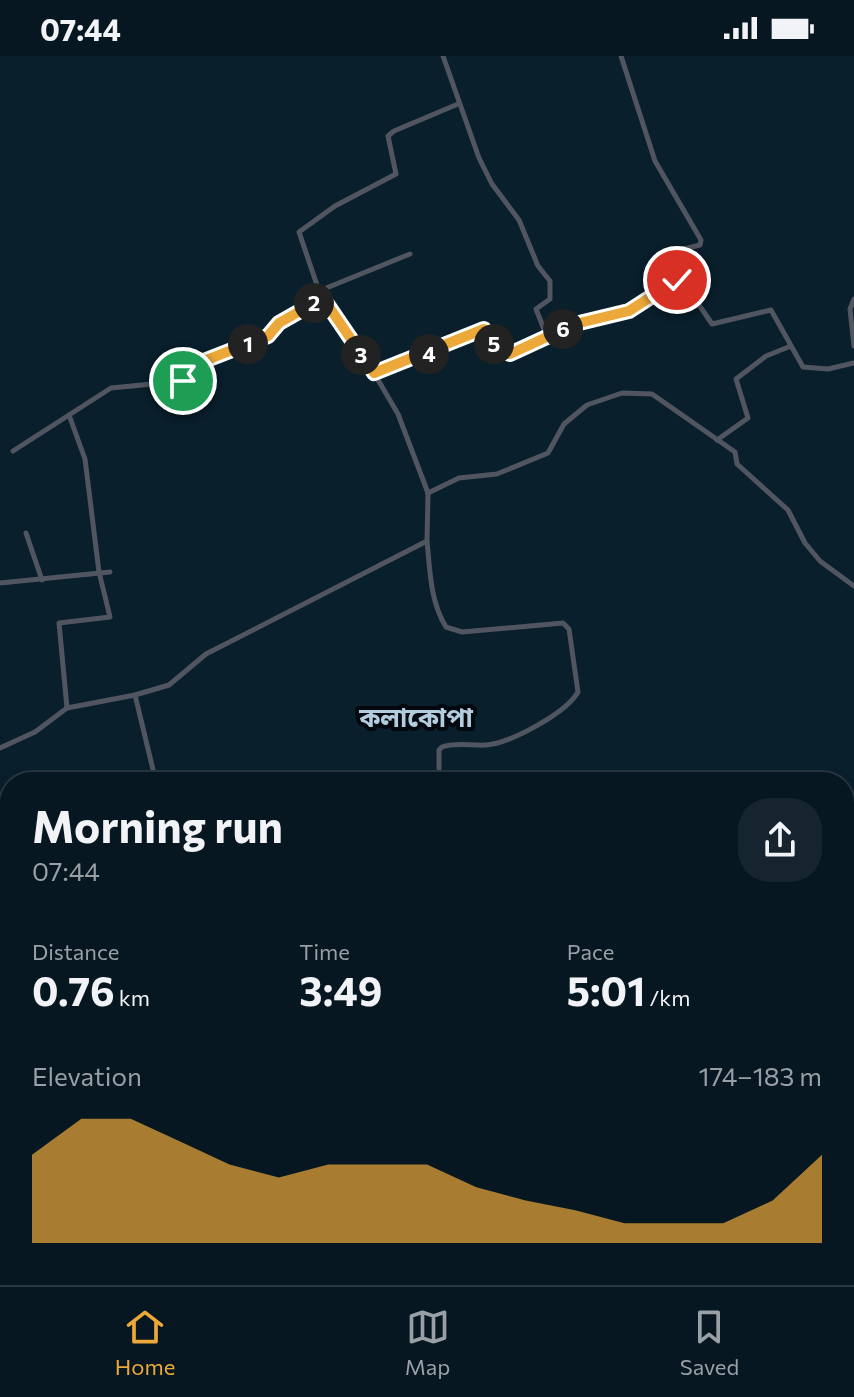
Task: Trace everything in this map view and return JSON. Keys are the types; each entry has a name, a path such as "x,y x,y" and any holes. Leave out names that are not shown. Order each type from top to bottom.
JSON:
{"street":[{"path":"443,56 458,104 492,184 519,220 538,266 550,281 550,299 536,309 547,337"},
{"path":"621,56 655,161 701,240 700,245 676,251 673,259"},
{"path":"439,772 439,750 442,747 490,744 525,731 544,721 578,692 569,629 563,623 462,632 446,627 438,613 433,593 427,541 428,493 398,414 319,291 300,237 301,227 396,174 388,136 458,104"},
{"path":"319,291 410,254"},
{"path":"374,373 484,329 502,354 528,349 575,324 629,311 682,280 712,324 771,310 807,369 854,363"},
{"path":"13,451 111,388 182,381 186,368 268,336 279,323 323,298"},
{"path":"854,299 850,309 854,346"},
{"path":"717,440 748,418 736,379 766,356 791,346"},
{"path":"428,493 459,478 497,474 548,453 564,424 587,405 622,393 652,394 735,452 737,464 788,510 805,543 820,561 854,586"},
{"path":"67,708 59,623 110,617 99,572 85,459 69,415"},
{"path":"26,533 42,580"},
{"path":"0,748 35,732 67,708 169,685 206,654 427,541"},
{"path":"0,583 110,572"},
{"path":"135,695 154,772"},
{"path":"0,1072 0,1136"}],"district":[{"name":"কলাকোপা","path":"416,718"}],"route":[{"path":"183,381 186,368 268,336 279,323 323,298 374,373 459,342 484,329 487,329 496,349 502,354 528,349 575,324 629,311 677,280"}]}
